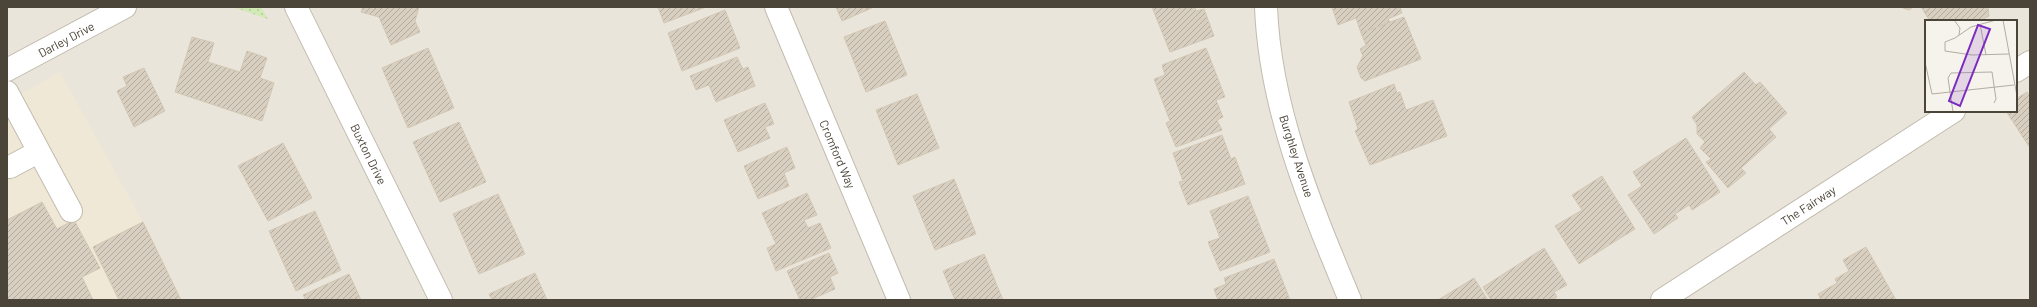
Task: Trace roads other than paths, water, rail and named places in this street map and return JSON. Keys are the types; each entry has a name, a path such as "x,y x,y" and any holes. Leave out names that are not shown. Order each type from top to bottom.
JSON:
{"street":[{"name":"Darley Drive","path":"7,70 125,7"},
{"name":"Buxton Drive","path":"296,7 441,300"},
{"name":"Cromford Way","path":"776,7 899,300"},
{"name":"Burghley Avenue","path":"1266,7 1267,34 1286,130 1300,173 1350,300"},
{"path":"2017,70 2030,62"},
{"path":"7,92 71,211"},
{"name":"The Fairway","path":"1662,300 1952,112"},
{"path":"10,167 38,152"}]}
